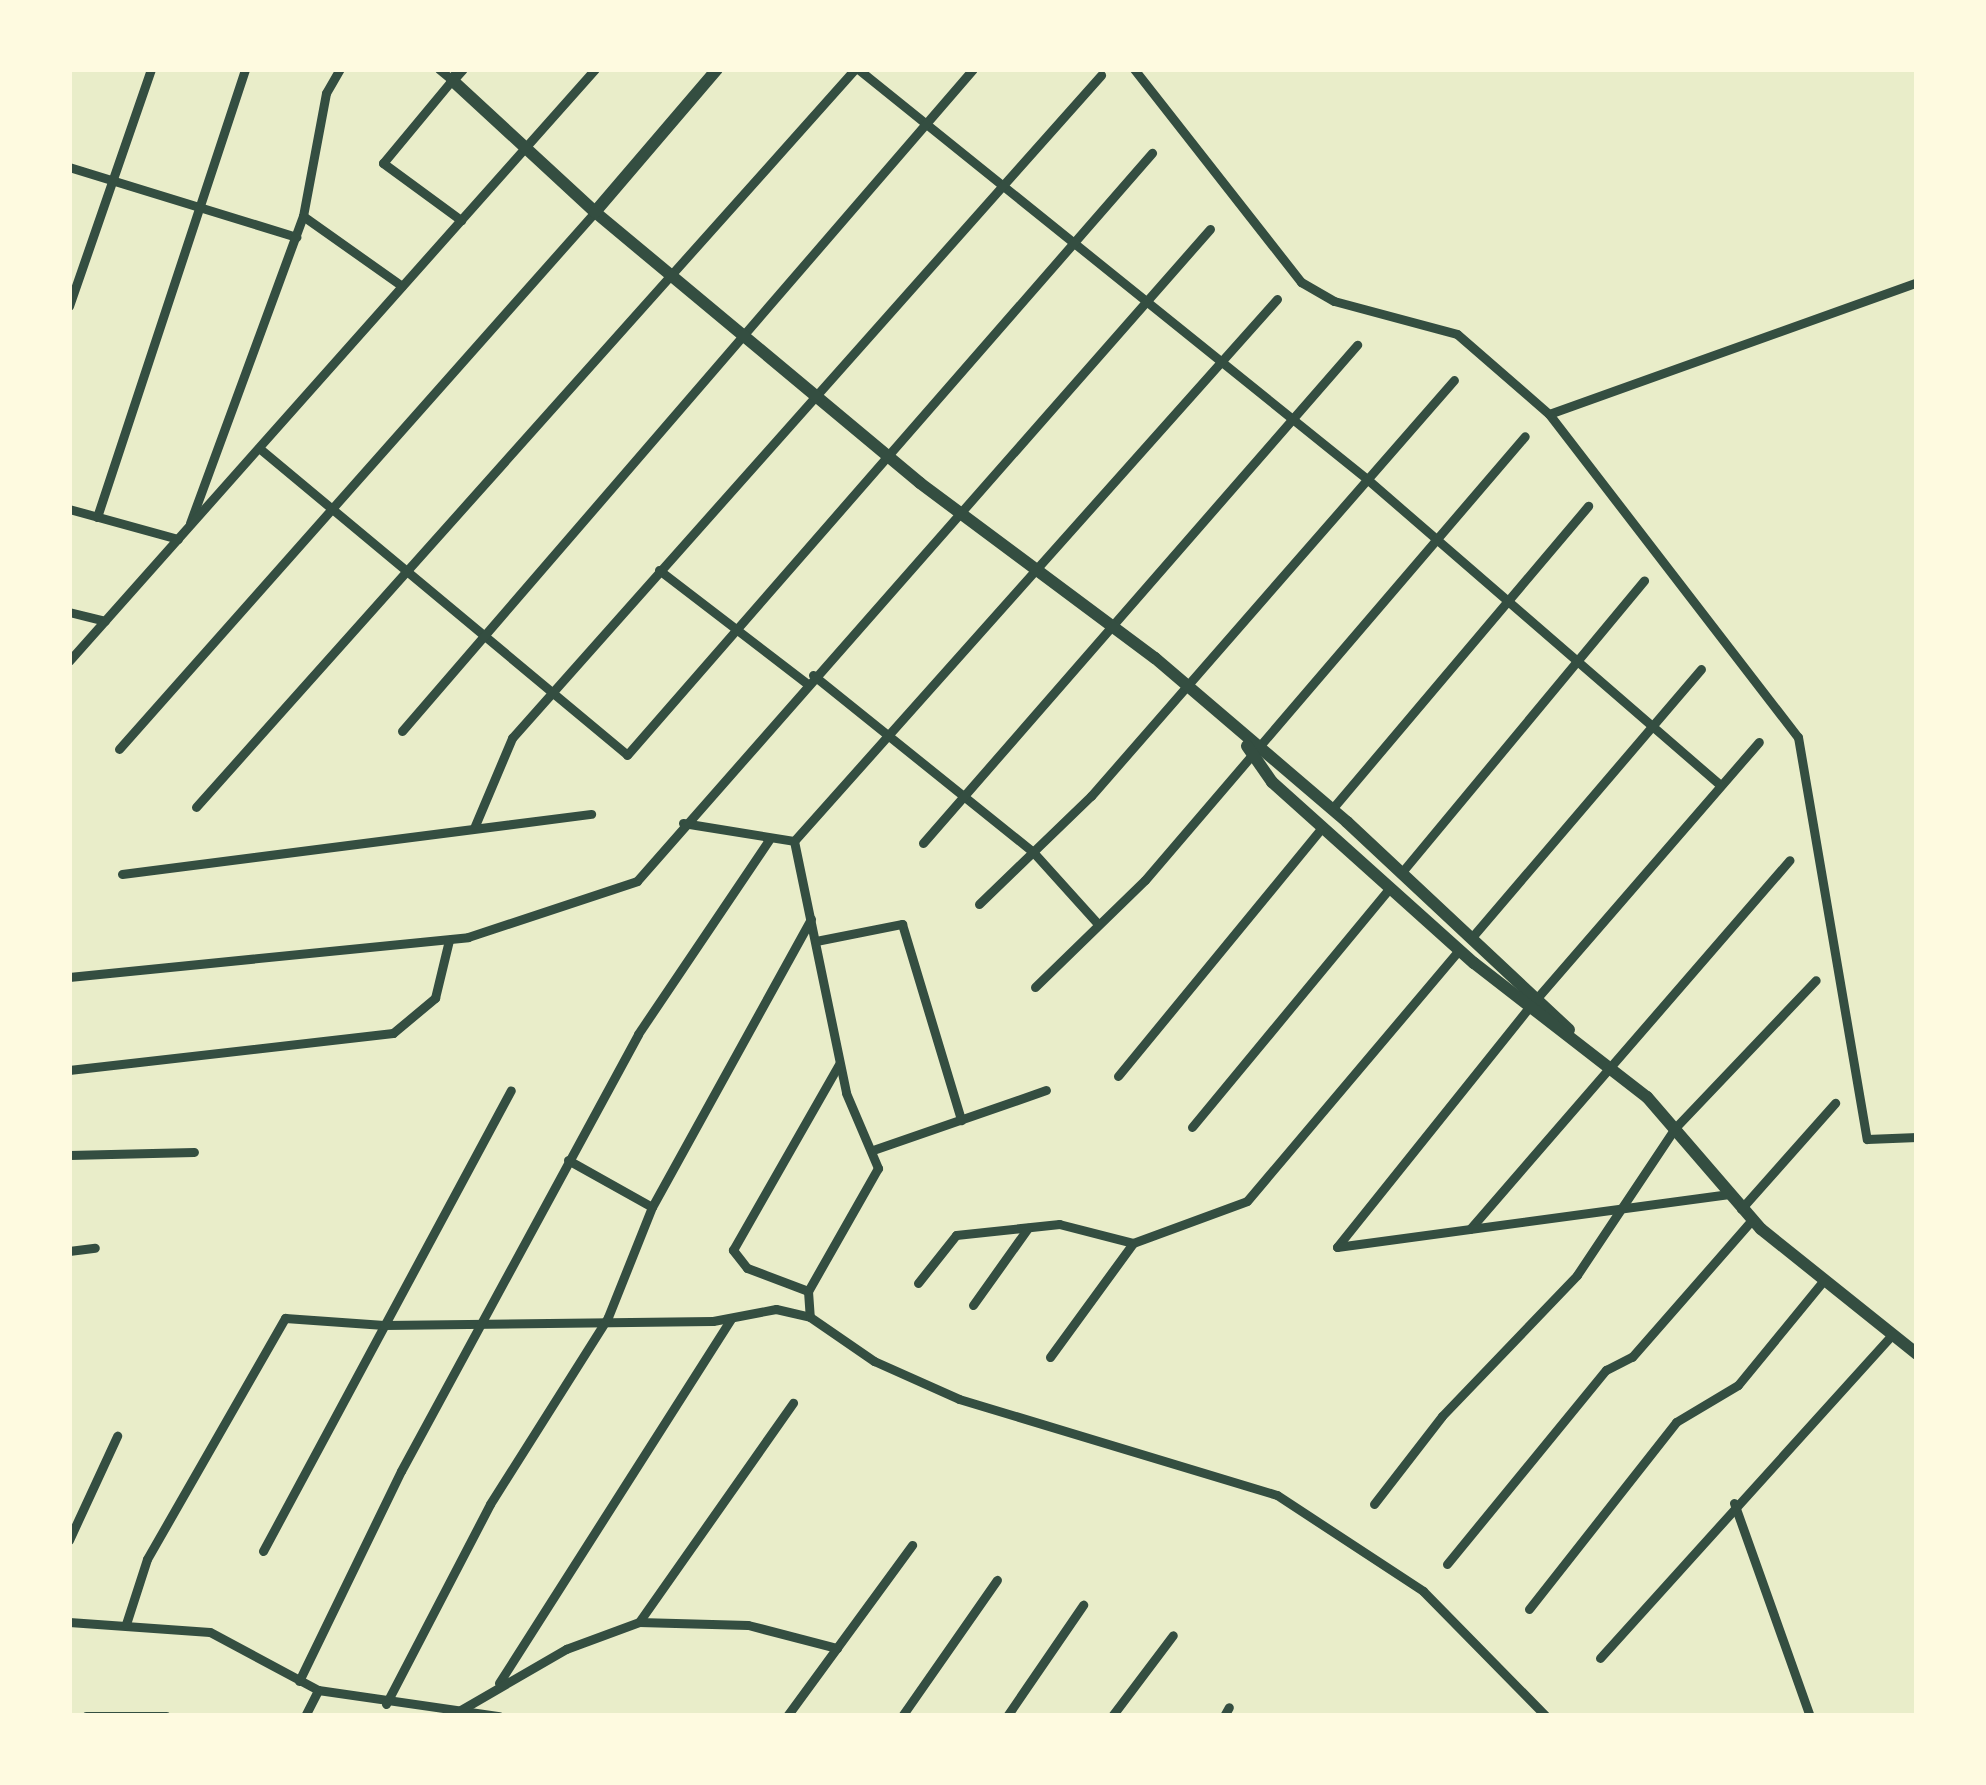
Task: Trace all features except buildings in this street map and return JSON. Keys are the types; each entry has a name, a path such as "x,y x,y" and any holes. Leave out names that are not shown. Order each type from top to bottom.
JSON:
{"street":[{"path":"69,306 151,69"},
{"path":"98,517 245,69"},
{"path":"188,528 303,216 326,93 340,69"},
{"path":"439,69 457,74 525,148 595,212 814,398 1113,625 1186,687 1257,753 1322,828 1459,950 1536,1001"},
{"path":"69,661 595,69"},
{"path":"119,749 718,69"},
{"path":"196,808 857,69 1143,306 1367,479 1720,785"},
{"path":"402,731 973,69"},
{"path":"1134,69 1301,282 1334,301 1457,334 1549,414 1798,736 1867,1139 1917,1137"},
{"path":"457,74 383,164 460,220"},
{"path":"474,828 512,738 1101,75"},
{"path":"259,448 627,755 1152,153"},
{"path":"69,167 296,236"},
{"path":"303,216 402,286"},
{"path":"69,977 449,940 637,880 1210,229"},
{"path":"1549,414 1917,282"},
{"path":"794,842 885,733 1277,299"},
{"path":"922,843 1357,345"},
{"path":"979,904 1034,853 1186,687 1454,380"},
{"path":"1035,987 1257,753 1525,436"},
{"path":"1332,809 1588,506"},
{"path":"69,509 178,539"},
{"path":"659,570 885,733 1034,853 1098,924"},
{"path":"1402,872 1644,580"},
{"path":"69,612 105,621"},
{"path":"1473,936 1701,669"},
{"path":"1727,1194 1337,1247 1536,1001 1759,742"},
{"path":"1257,753 1332,809 1611,1066 1675,1128 1746,1214 1823,1282 1917,1354"},
{"path":"122,874 591,814"},
{"path":"683,823 794,842"},
{"path":"1118,1076 1322,828"},
{"path":"299,1681 401,1472 489,1318 568,1160 711,918 769,840"},
{"path":"794,842 838,1064 873,1150 877,1175 808,1291 811,1317"},
{"path":"1470,1229 1790,860"},
{"path":"1192,1127 1390,888"},
{"path":"386,1704 490,1504 608,1317 652,1207 812,919"},
{"path":"816,941 902,924 961,1120"},
{"path":"69,1070 393,1033 435,998 449,940"},
{"path":"1050,1357 1133,1243 1246,1201 1459,950"},
{"path":"1374,1504 1629,1207 1634,1178 1675,1128 1816,980"},
{"path":"808,1291 747,1268 733,1250 838,1064"},
{"path":"263,1551 511,1090"},
{"path":"873,1150 1046,1090"},
{"path":"1447,1564 1606,1370 1632,1357 1835,1102"},
{"path":"69,1155 194,1152"},
{"path":"568,1160 652,1207"},
{"path":"973,1305 1028,1228"},
{"path":"918,1283 956,1235 1086,1228 1133,1243"},
{"path":"69,1251 95,1248"},
{"path":"1529,1609 1676,1422 1738,1385 1823,1282"},
{"path":"126,1624 147,1559 285,1318 384,1325 489,1318 730,1319 762,1308 811,1317 874,1360 959,1399 1277,1495 1423,1592 1546,1716"},
{"path":"499,1683 730,1319"},
{"path":"1600,1658 1734,1503 1794,1450 1892,1335"},
{"path":"639,1622 793,1403"},
{"path":"69,1540 117,1436"},
{"path":"1734,1503 1810,1716"},
{"path":"787,1716 912,1546"},
{"path":"902,1716 997,1580"},
{"path":"1007,1716 1083,1605"},
{"path":"69,1622 210,1632 319,1690 370,1703 499,1716"},
{"path":"457,1714 499,1683 639,1622 748,1625 837,1648"},
{"path":"1112,1716 1173,1635"},
{"path":"305,1716 319,1690"},
{"path":"367,1716 370,1703"},
{"path":"86,1716 166,1716"}]}
